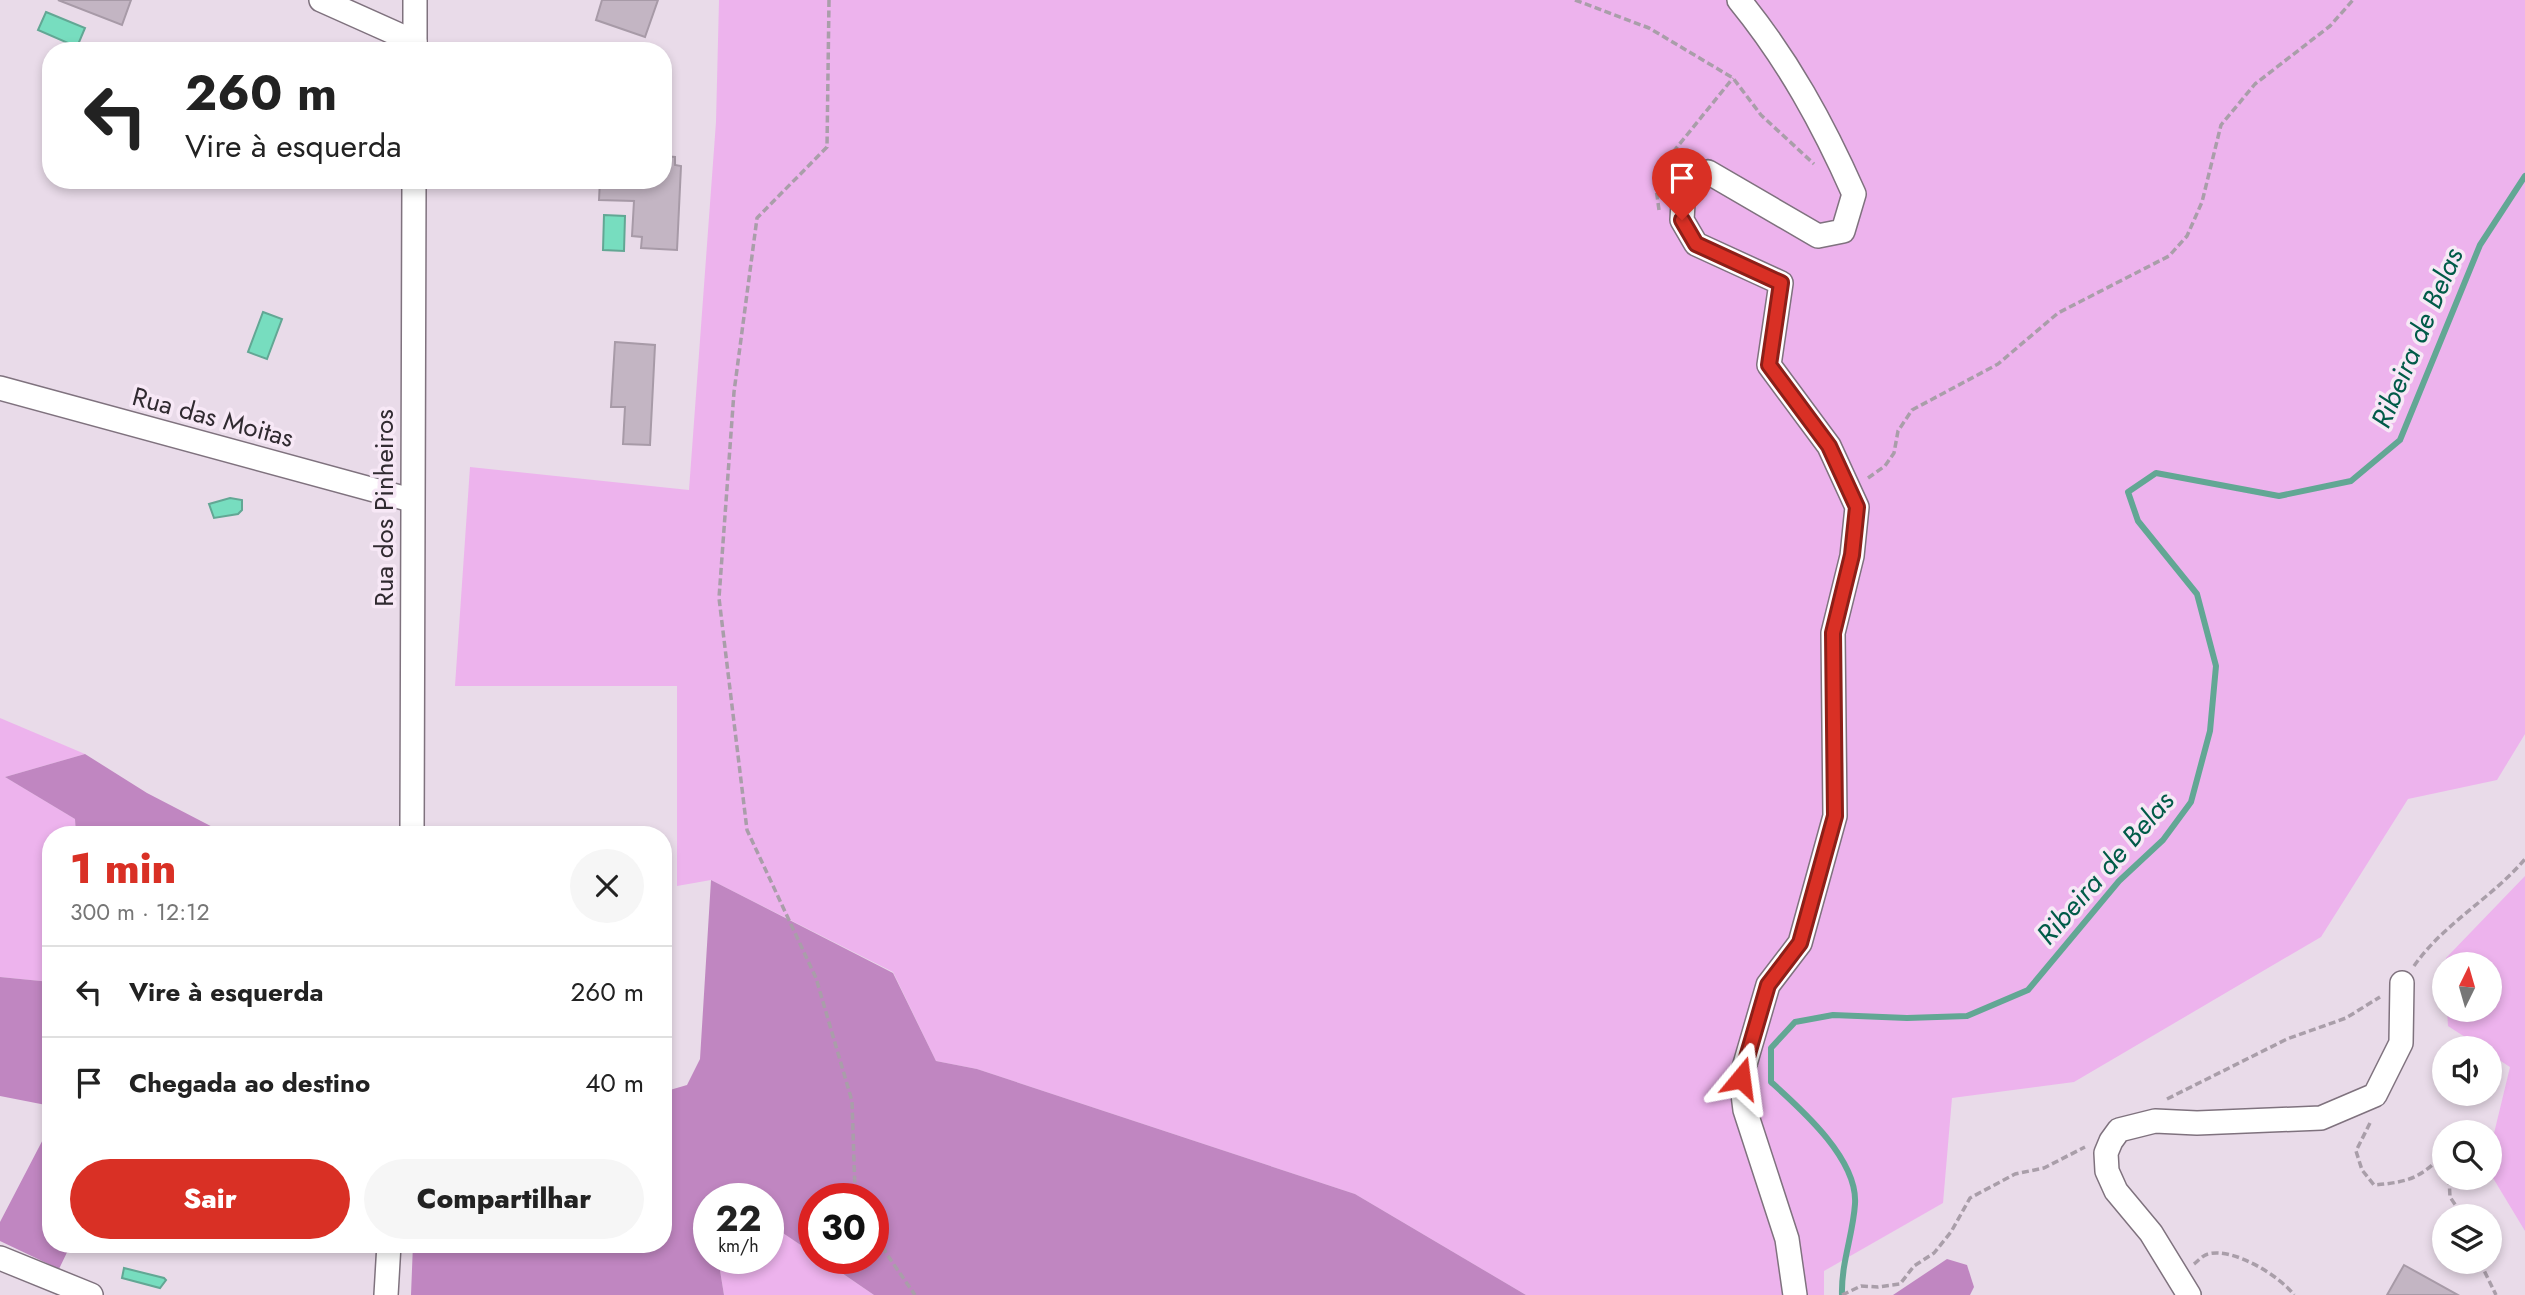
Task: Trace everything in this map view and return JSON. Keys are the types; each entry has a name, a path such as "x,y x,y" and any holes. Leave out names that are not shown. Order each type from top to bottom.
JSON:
{"street":[{"path":"321,0 407,42"},
{"path":"415,0 415,42"},
{"path":"1739,0 1771,39 1818,113 1854,194 1843,231 1818,236 1708,172 1684,186 1682,220 1696,244 1781,283 1769,365 1829,446 1857,507 1852,555 1833,633 1835,816 1800,943 1768,985 1741,1078 1745,1110 1787,1239 1795,1295"},
{"name":"Rua dos Pinheiros","path":"412,826 414,189"},
{"name":"Rua das Moitas","path":"0,388 411,500"},
{"path":"2183,1285 2151,1233 2116,1191 2107,1171 2106,1153 2119,1130 2155,1121 2197,1124 2321,1118 2375,1095 2391,1068 2401,1043 2402,983"},
{"path":"386,1295 388,1253"},
{"path":"0,1258 91,1295"}],"path":[{"path":"829,0 827,147 757,218 734,392 719,598 747,830 816,978 852,1101 855,1183"},
{"path":"1575,0 1649,28 1733,78 1760,115 1813,163 1848,179"},
{"path":"1850,491 1885,466 1894,453 1898,431 1912,410 1998,364 2058,313 2169,256 2187,236 2202,202 2221,125 2255,84 2330,26 2353,0"},
{"path":"1690,234 1671,225 1659,209 1656,188 1661,167 1733,78"},
{"path":"2402,983 2430,943 2486,900 2525,859"},
{"path":"2375,1095 2371,1120 2356,1152 2362,1170 2374,1185 2398,1183 2423,1176 2432,1167"},
{"path":"1842,1295 1861,1286 1900,1284 1914,1266 1934,1253"},
{"path":"2183,1285 2208,1254 2234,1255 2285,1282 2294,1295"},
{"path":"889,1257 915,1295"},
{"path":"2486,1274 2496,1295"}],"shaded area":[{"path":"719,0 2525,0 2525,734 2497,780 2408,799 2321,937 2074,1082 1952,1098 1943,1203 1824,1271 1824,1295 1526,1295 1355,1194 977,1069 936,1061 893,972 711,880 677,886 677,686 455,686 470,467 689,490 716,122"},
{"path":"46,12 85,28 79,42 66,42 38,30"},
{"path":"604,215 625,216 624,251 603,250"},
{"path":"263,312 282,319 267,359 248,352"},
{"path":"230,498 242,500 242,510 238,514 214,518 209,504"},
{"path":"0,718 85,754 5,777 75,819 75,826 42,826 42,981 0,977"},
{"path":"85,754 147,793 211,826 75,826 75,819 5,777"},
{"path":"2525,876 2525,1231 2500,1190 2502,1120 2497,1120 2510,1067 2502,1062 2502,1036 2463,1036 2448,1026 2448,1022 2502,1022 2502,952 2452,952"},
{"path":"711,880 893,973 936,1061 977,1069 1355,1194 1526,1295 874,1295 843,1274 889,1274 889,1183 798,1183 798,1243 784,1234 784,1183 693,1183 693,1274 721,1274 724,1295 411,1295 413,1253 672,1253 672,1089 687,1085 700,1059"},
{"path":"0,977 42,981 42,1104 0,1096"},
{"path":"42,1141 42,1253 67,1253 59,1269 0,1241 0,1222"},
{"path":"784,1234 798,1243 798,1274 843,1274 874,1295 724,1295 721,1274 784,1274"},
{"path":"1947,1259 1967,1265 1974,1287 1970,1295 1893,1295"},
{"path":"124,1268 166,1280 160,1288 122,1278"}],"building":[{"path":"58,0 131,0 122,25"},
{"path":"602,0 658,0 645,37 596,20"},
{"path":"672,157 675,157 675,165 681,166 677,250 641,248 642,237 632,236 634,201 599,200 600,189 672,189"},
{"path":"615,342 655,345 650,445 623,444 625,407 611,407"},
{"path":"2404,1265 2458,1295 2387,1295"}],"waterway":[{"name":"Ribeira de Belas","path":"1842,1295 1843,1272 1854,1215 1853,1187 1838,1153 1825,1136 1771,1082 1771,1048 1795,1022 1833,1015 1907,1018 1967,1016 2028,990 2119,881 2163,840 2191,802 2210,731 2216,666 2197,594 2138,521 2128,492 2156,473 2279,496 2351,481 2400,440 2480,245 2525,176"}],"route":[{"path":"1682,220 1696,244 1781,283 1769,365 1829,446 1857,507 1852,555 1833,633 1835,816 1800,943 1768,985 1741,1078"}]}
